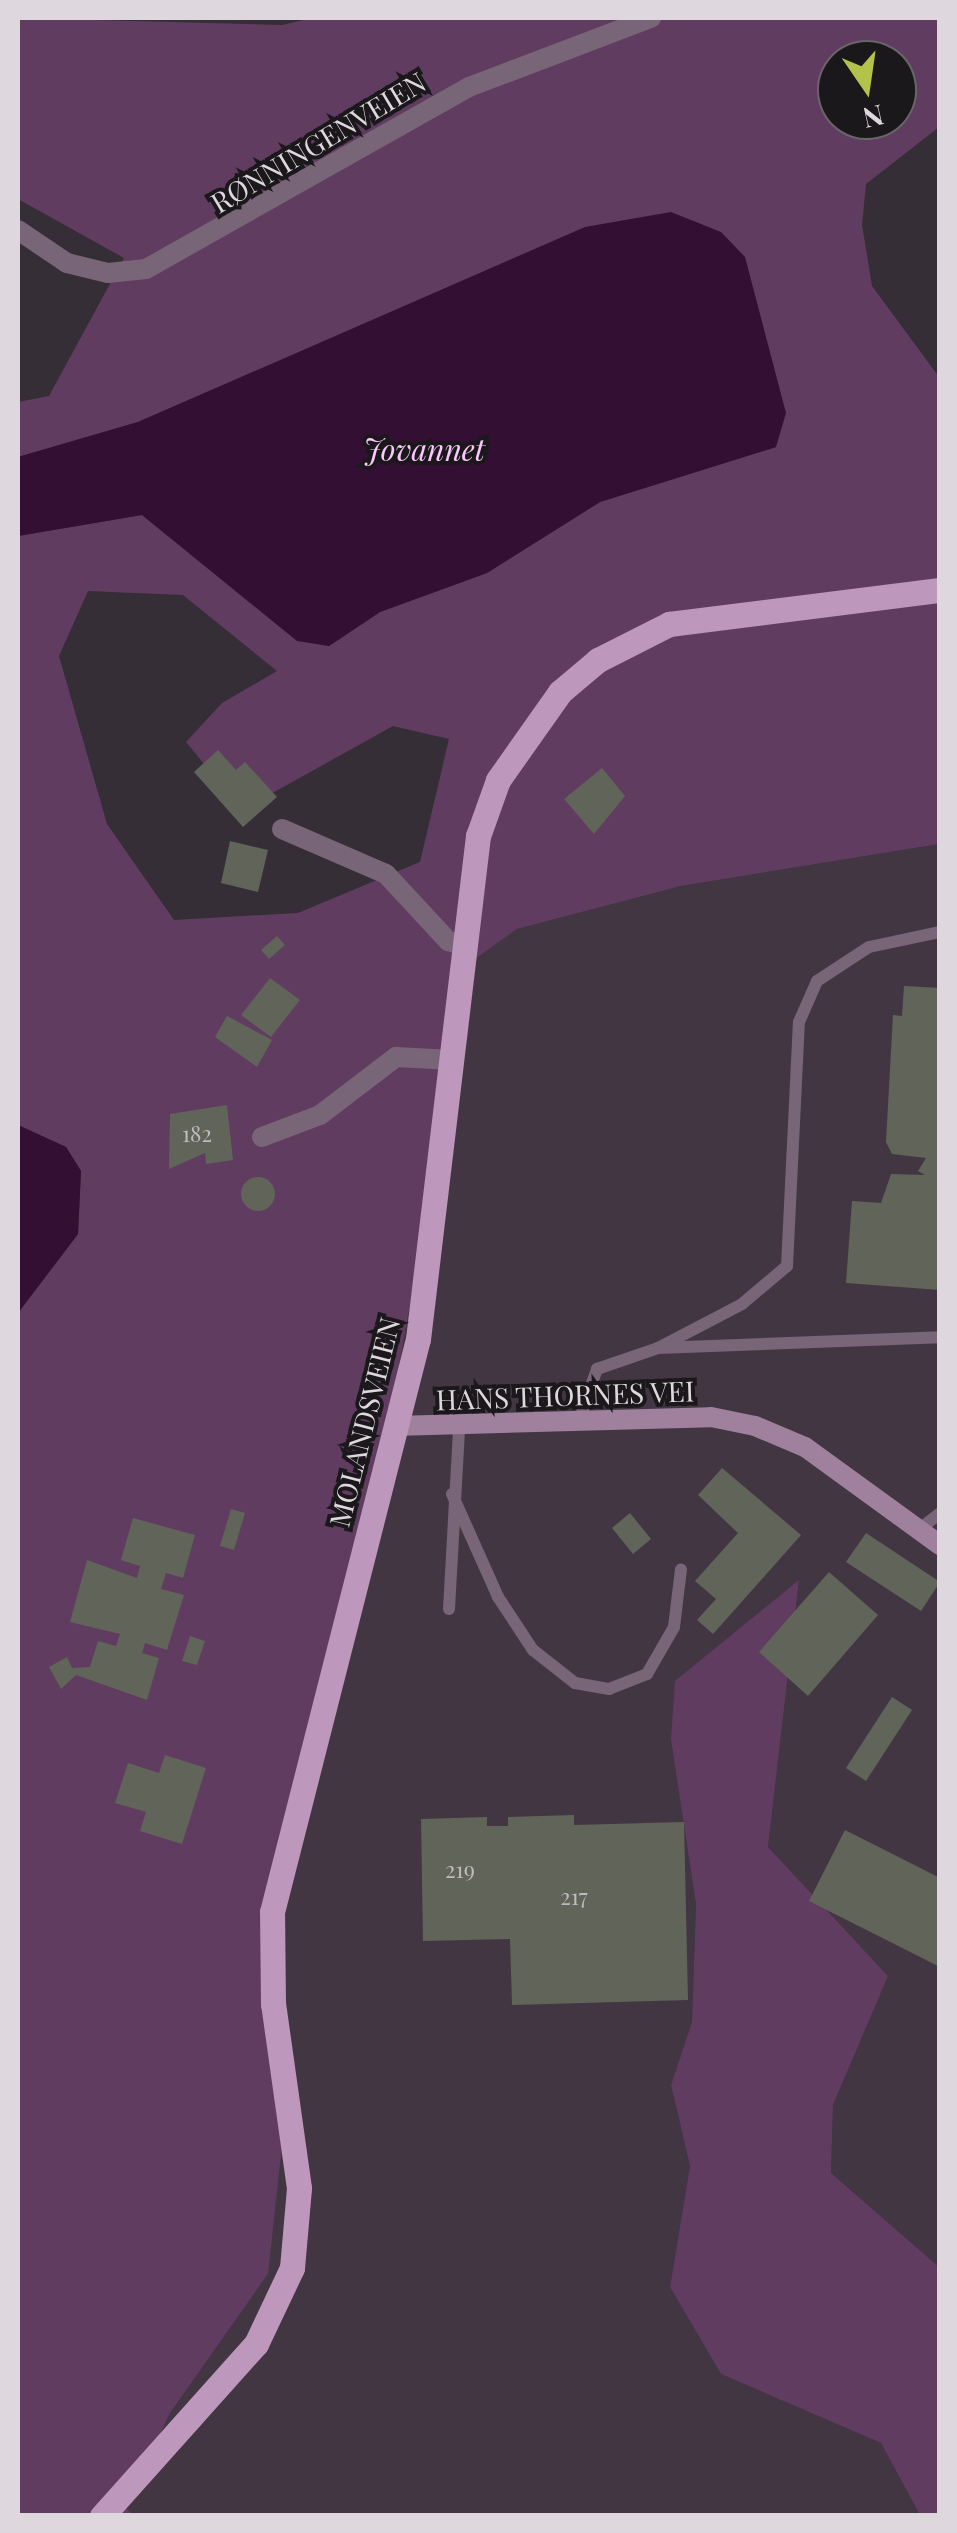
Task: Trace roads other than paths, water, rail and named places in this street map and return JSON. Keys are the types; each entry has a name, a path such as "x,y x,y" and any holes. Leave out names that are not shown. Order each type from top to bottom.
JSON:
{"main road":[{"name":"MOLANDSVEIEN","path":"102,2516 256,2344 292,2268 300,2188 273,2004 272,1912 427,1288 478,836 498,780 541,713 598,660 713,612 940,590"}],"street":[{"name":"RØNNINGENVEIEN","path":"18,230 67,264 108,274 146,269 469,87 651,18"},
{"path":"282,830 386,874 448,941 463,945"},
{"path":"262,1136 320,1115 396,1057 452,1060"},
{"name":"HANS THORNES VEI","path":"395,1426 459,1430 580,1418 755,1426 805,1447 922,1528 940,1545"}],"lane":[{"path":"580,1418 597,1369 658,1348 742,1304 786,1266 799,1022 817,981 869,946 940,932"},
{"path":"658,1348 940,1337"},
{"path":"449,1610 452,1494 459,1430"},
{"path":"452,1494 498,1598 533,1650 575,1682 608,1689 648,1674 674,1627 681,1569"},
{"path":"922,1528 940,1513"}],"water":[{"name":"Jovannet","path":"671,212 721,232 745,257 786,413 776,447 600,502 487,573 380,612 329,646 297,641 142,515 18,536 18,457 138,422 585,227"},
{"path":"18,1125 66,1147 81,1171 78,1234 18,1313"}]}
